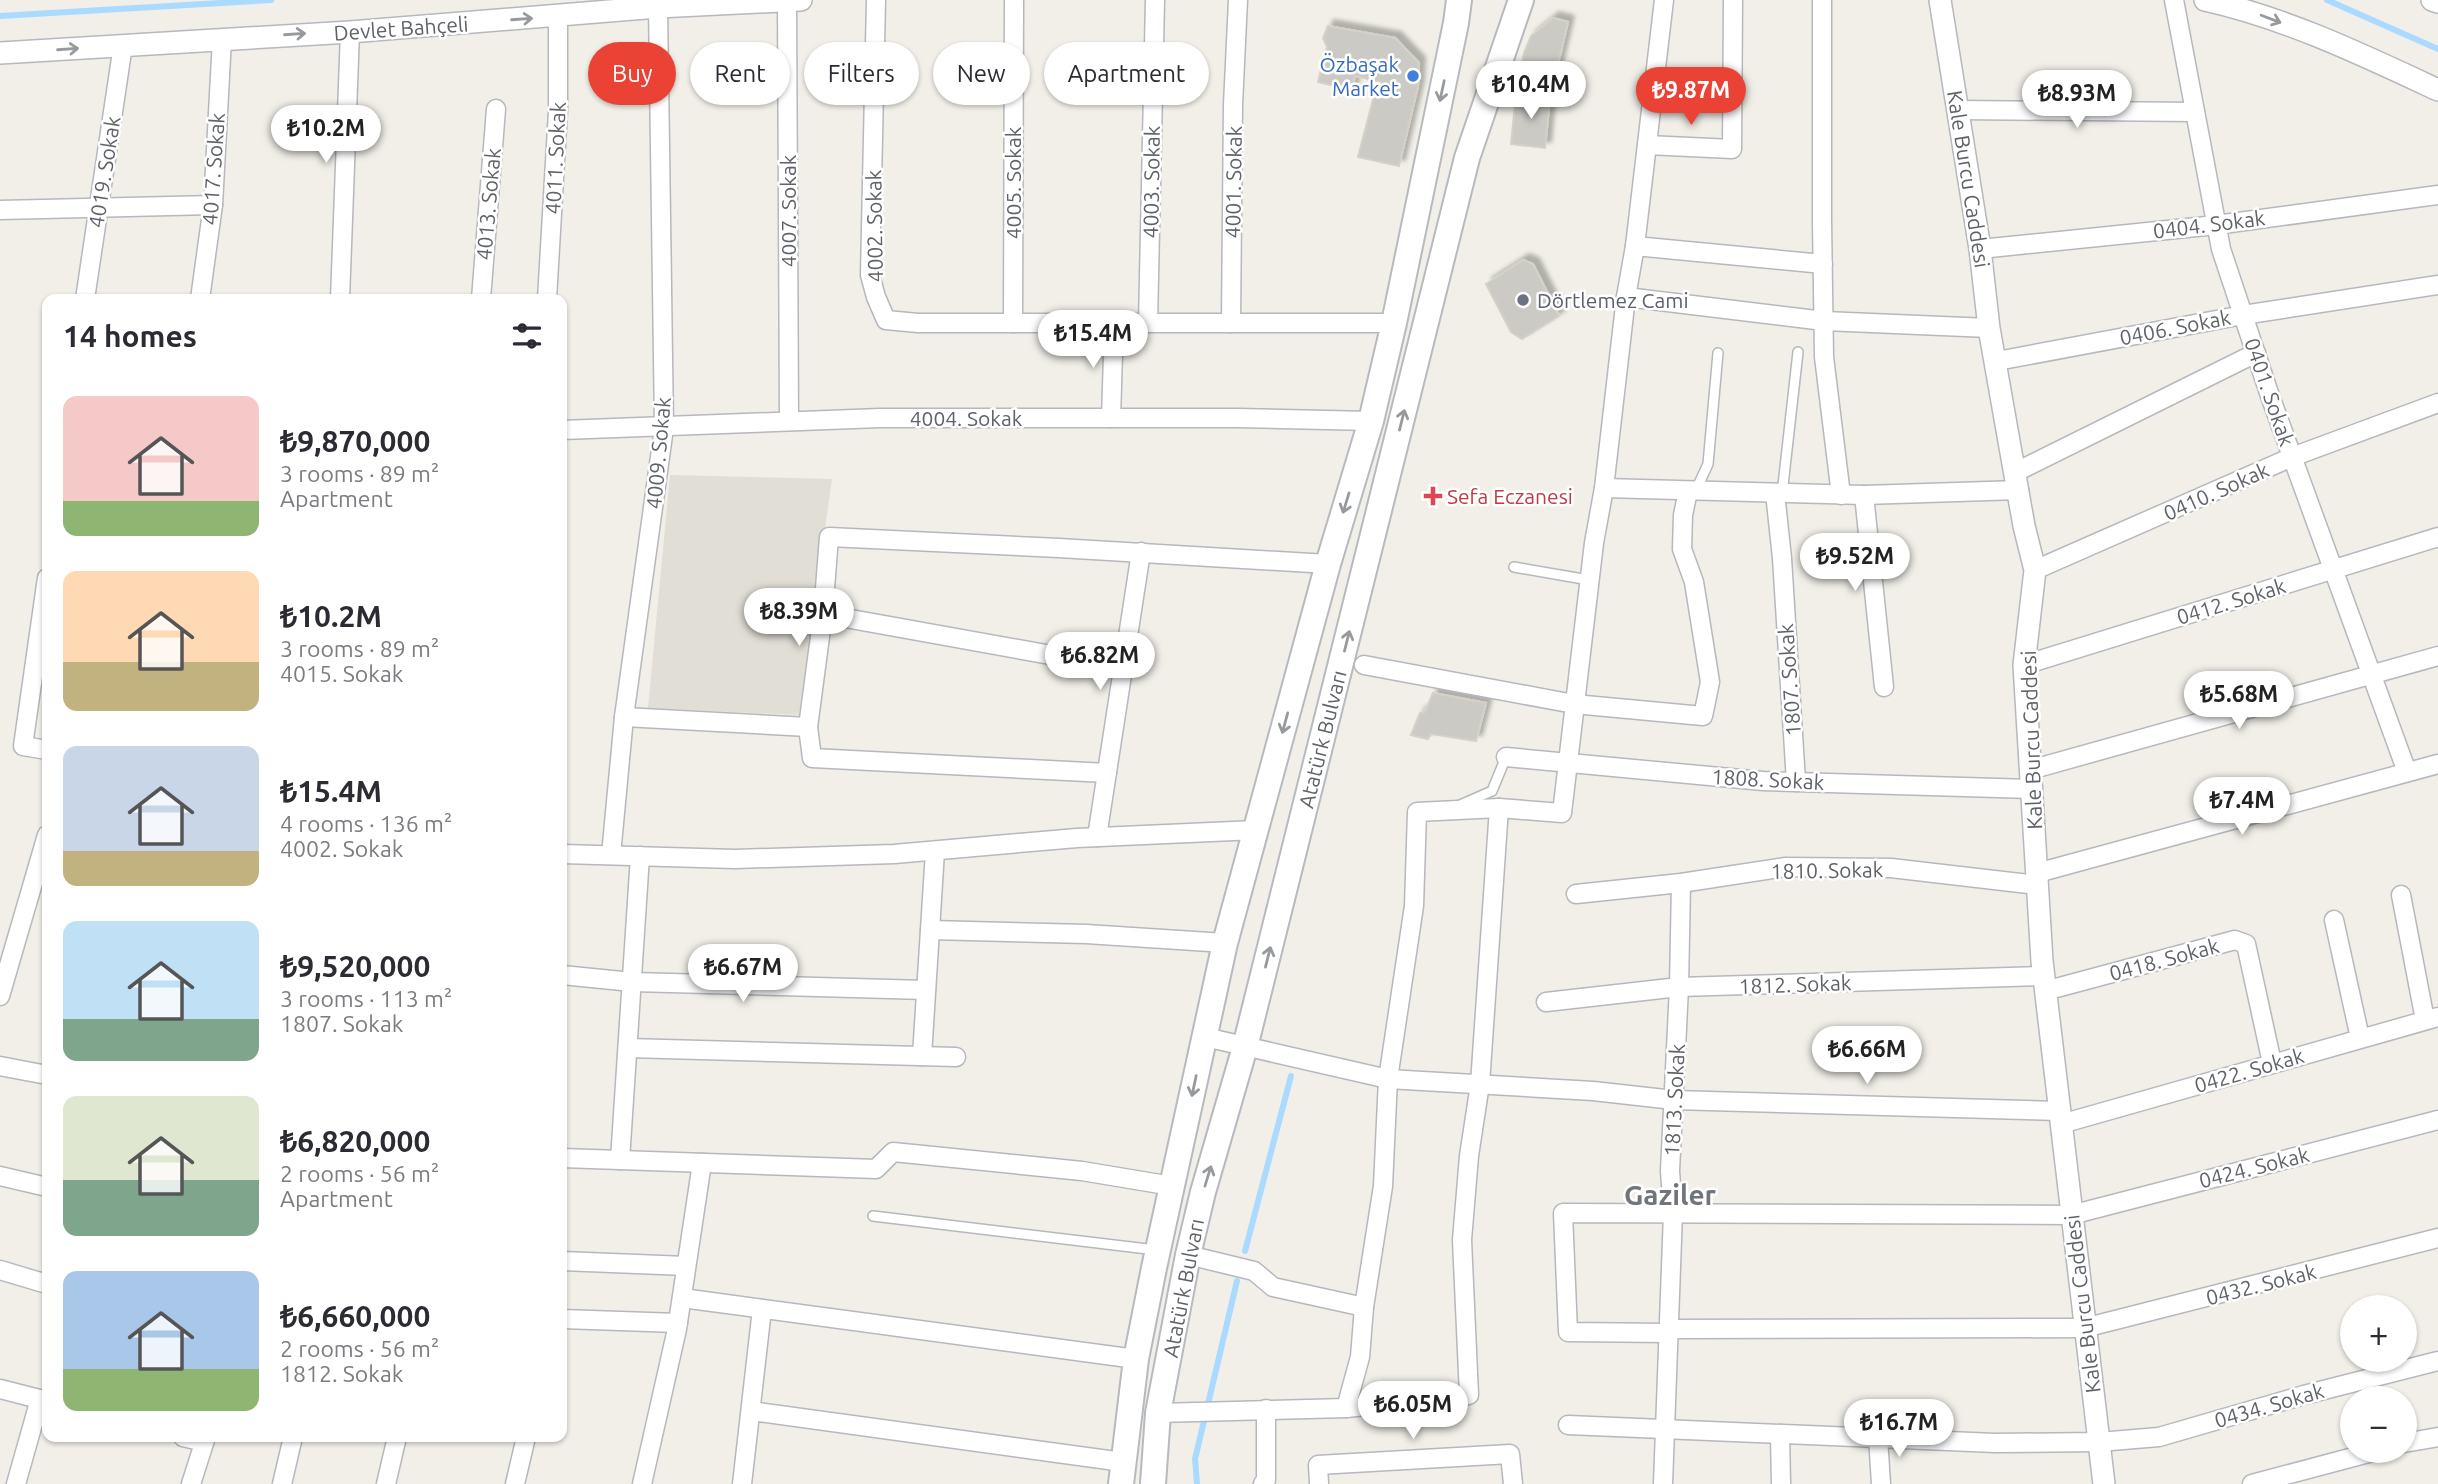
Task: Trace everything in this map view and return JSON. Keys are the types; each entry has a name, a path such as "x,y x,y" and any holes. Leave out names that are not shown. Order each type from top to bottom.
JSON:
{"main road":[{"name":"Atatürk Bulvarı","path":"1122,1473 1136,1359 1225,943 1328,564 1371,421 1457,23 1459,0"},
{"name":"Atatürk Bulvarı","path":"1153,1484 1158,1413 1188,1255 1203,1192 1245,1047 1467,158 1521,0"}],"street":[{"name":"Devlet Bahçeli","path":"0,53 350,32 658,7 802,0"},
{"name":"4002. Sokak","path":"876,0 870,275 876,297 887,320 918,323 1394,323"},
{"name":"4005. Sokak","path":"1013,323 1014,0"},
{"name":"4003. Sokak","path":"1148,323 1156,0"},
{"name":"4001. Sokak","path":"1231,323 1233,105 1238,0"},
{"path":"1346,1408 1360,1357 1364,1307 1383,1186 1388,1079 1414,906 1417,812 1500,808 1562,813 1589,580 1604,488 1664,0"},
{"path":"1647,145 1732,149 1733,0"},
{"path":"1822,0 1824,357 1841,495"},
{"name":"Kale Burcu Caddesi","path":"1940,0 1980,249 1989,328 1997,361 2024,526 2035,570 2024,665 2037,879 2045,983 2104,1484"},
{"name":"0401. Sokak","path":"2174,0 2221,248 2292,457 2407,772"},
{"path":"2206,0 2241,8 2344,48 2438,90"},
{"path":"2432,0 2438,2"},
{"name":"4007. Sokak","path":"787,1 789,421"},
{"name":"4009. Sokak","path":"611,855 624,717 664,428 658,7"},
{"name":"4011. Sokak","path":"547,294 558,111 558,16"},
{"path":"340,294 350,32"},
{"name":"4017. Sokak","path":"201,294 213,205 222,39"},
{"name":"4019. Sokak","path":"86,294 123,45"},
{"name":"4013. Sokak","path":"481,294 496,109"},
{"path":"1959,110 2195,112"},
{"name":"0404. Sokak","path":"1980,249 2216,225 2438,195"},
{"path":"0,210 213,205"},
{"path":"1635,246 1823,264"},
{"name":"0406. Sokak","path":"1997,361 2243,315 2438,285"},
{"path":"1626,297 1824,321 1989,328"},
{"path":"1111,418 1114,323"},
{"path":"1604,488 1864,495 2017,481 2256,353"},
{"name":"0410. Sokak","path":"2035,570 2292,457 2438,403"},
{"name":"4004. Sokak","path":"567,430 789,421 1111,418 1371,421"},
{"path":"1364,665 1574,704 1703,716 1710,682 1694,582 1682,549 1683,515 1692,491"},
{"name":"1807. Sokak","path":"1778,494 1796,782"},
{"path":"1864,495 1884,687"},
{"path":"1107,773 811,758 808,727 823,614 829,537 1328,564"},
{"name":"0412. Sokak","path":"2024,665 2438,537"},
{"path":"1097,837 1141,552"},
{"path":"42,613 23,746 42,749"},
{"path":"823,614 1124,668"},
{"name":"1808. Sokak","path":"1506,757 1796,782 2031,780 2371,673 2438,656"},
{"path":"624,717 808,727"},
{"path":"2037,879 2438,764"},
{"path":"1158,1413 1315,1410 1469,1395 1462,1240 1469,1156 1480,1084 1500,808"},
{"path":"567,854 735,859 894,854 1097,837 1256,830"},
{"path":"922,1056 935,851"},
{"path":"0,996 42,852"},
{"path":"620,1160 640,856"},
{"name":"1810. Sokak","path":"1576,894 1681,883 1786,867 1891,868 2037,879"},
{"name":"1813. Sokak","path":"1663,1484 1673,1213 1670,1171 1681,883"},
{"path":"2401,895 2432,1018"},
{"path":"2334,920 2360,1038"},
{"path":"930,930 1086,934 1225,943"},
{"name":"0418. Sokak","path":"2045,983 2235,940 2246,944 2272,1063"},
{"path":"567,976 632,982 926,990"},
{"name":"1812. Sokak","path":"1546,1002 1679,987 2045,983"},
{"name":"0422. Sokak","path":"1205,1037 1388,1079 1594,1091 1674,1100 2060,1117 2272,1063 2432,1018"},
{"path":"628,1048 956,1056"},
{"path":"0,1066 42,1073"},
{"name":"0424. Sokak","path":"1668,1331 1568,1332 1563,1213 2071,1215 2438,1120"},
{"path":"567,1158 876,1169 893,1152 1082,1171 1172,1186"},
{"path":"642,1484 678,1323 702,1163"},
{"path":"0,1176 42,1186"},
{"name":"0432. Sokak","path":"1668,1331 2084,1328 2438,1238"},
{"path":"1188,1255 1254,1271 1273,1287 1364,1307"},
{"path":"567,1261 686,1266"},
{"path":"0,1270 42,1283"},
{"path":"682,1298 1136,1359"},
{"path":"742,1484 762,1309"},
{"path":"567,1319 678,1323"},
{"name":"0434. Sokak","path":"1568,1424 1995,1443 2099,1442 2159,1437 2304,1395 2438,1361"},
{"path":"0,1389 42,1400"},
{"path":"16,1484 42,1406"},
{"path":"1263,1484 1266,1480 1266,1409"},
{"path":"751,1411 1122,1473"},
{"path":"1780,1434 1781,1484"},
{"path":"1878,1437 1881,1484"},
{"path":"2417,1441 2438,1437"},
{"path":"191,1484 204,1442"},
{"path":"282,1484 292,1442"},
{"path":"386,1484 396,1442"},
{"path":"515,1484 525,1442"},
{"path":"1319,1484 1318,1465 1510,1454 1513,1484"},
{"path":"2252,1484 2340,1461"}],"lane":[{"path":"1778,494 1798,352"},
{"path":"1692,491 1708,464 1718,353"},
{"path":"1514,567 1589,580"},
{"path":"1450,810 1492,791 1506,757"},
{"path":"873,1216 1157,1251"}],"shaded area":[{"path":"670,475 832,479 799,715 648,708"}],"building":[{"path":"1553,18 1568,22 1550,98 1516,94 1524,53 1531,36"},
{"path":"1328,26 1395,38 1419,63 1418,86 1399,166 1358,157 1374,96 1380,97 1381,82 1355,76 1352,90 1318,82 1327,47 1323,38"},
{"path":"1516,94 1550,98 1545,148 1511,144"},
{"name":"Dörtlemez Cami","path":"1523,260 1533,264 1559,316 1522,339 1511,332 1486,284"},
{"path":"1433,693 1486,703 1476,741 1431,734 1428,739 1411,735 1420,713 1425,712"}],"waterway":[{"path":"0,16 271,0"},
{"path":"2327,0 2438,49"},
{"path":"1245,1251 1291,1076"},
{"path":"1197,1484 1195,1459 1237,1281"}],"place":[{"name":"Özbaşak Market","path":"1413,76"},
{"name":"Dörtlemez Cami","path":"1523,300"},
{"name":"Sefa Eczanesi","path":"1433,496"}],"district":[{"name":"Gaziler","path":"1670,1194"}]}
